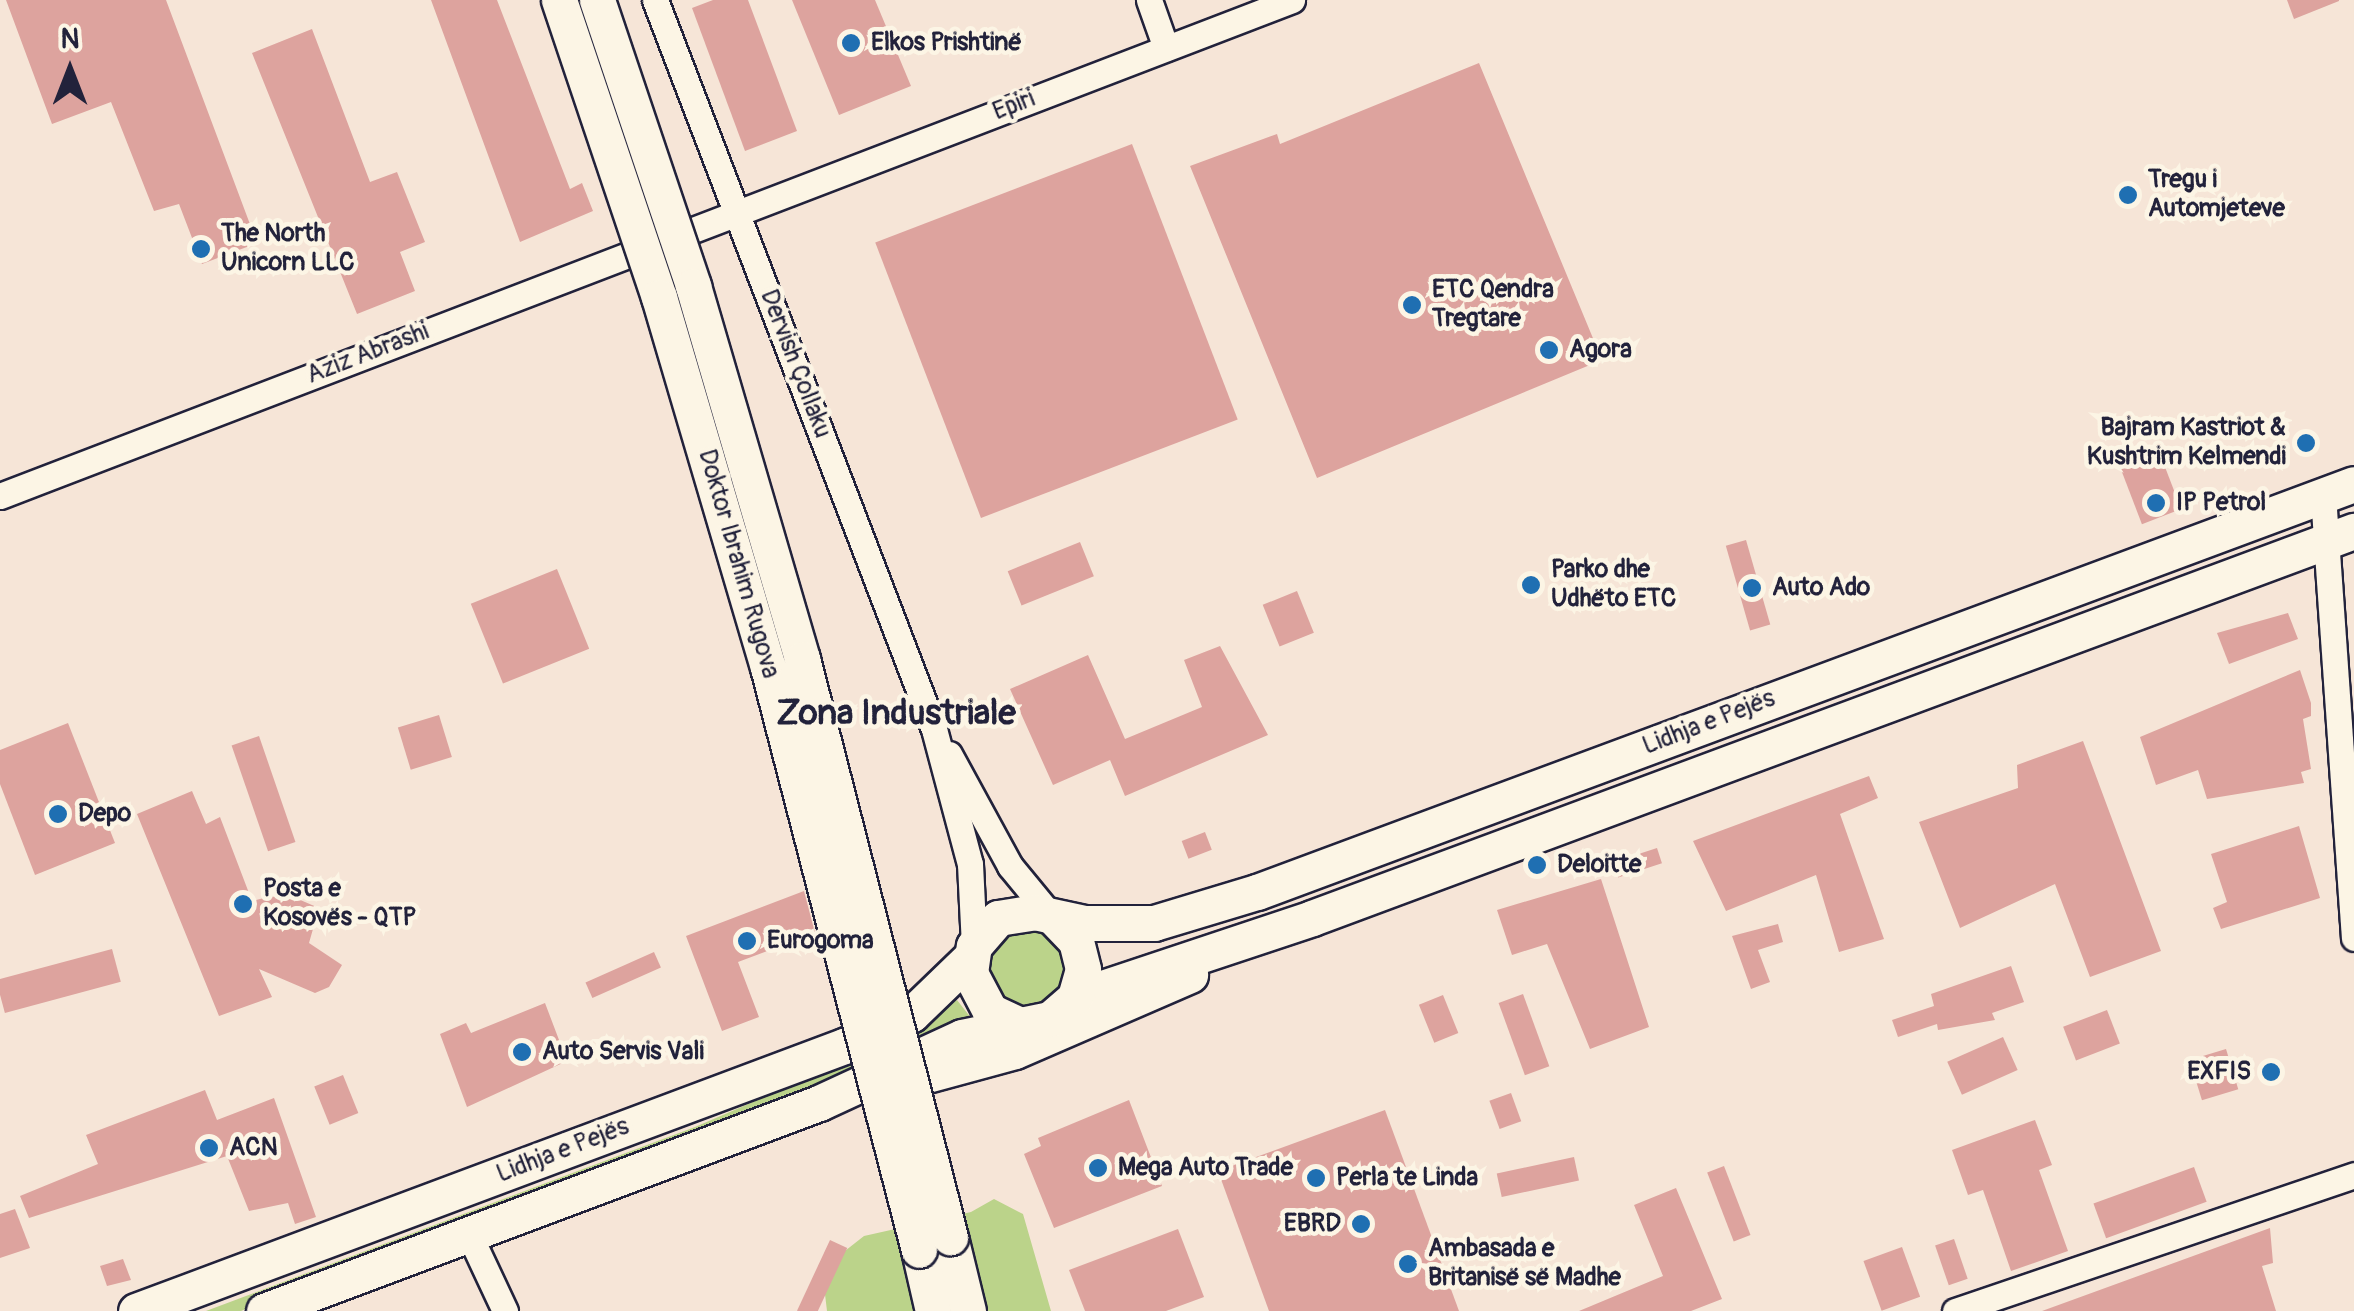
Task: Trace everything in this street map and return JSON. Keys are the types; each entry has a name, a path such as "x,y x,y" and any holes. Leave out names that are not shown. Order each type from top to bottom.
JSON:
{"highway":[{"name":"Doktor Ibrahim Rugova","path":"559,0 659,297 934,1244 968,1311"},
{"name":"Doktor Ibrahim Rugova","path":"597,0 791,621 934,1244 933,1311"},
{"name":"Lidhja e Pejës","path":"136,1311 844,1046 934,998 972,952 984,930 1016,912 1054,919 1154,922 1257,892 2338,490"},
{"name":"Lidhja e Pejës","path":"264,1311 819,1103 927,1050 1016,1023 1050,1019 1075,997 1312,918 2340,536"},
{"path":"819,1103 1056,1036 1312,918"},
{"path":"1054,919 1081,955 1075,997"},
{"path":"972,952 980,1000 1016,1023"}],"street":[{"name":"Dervish Çollaku","path":"656,0 934,728"},
{"path":"1148,0 1166,48"},
{"name":"Epiri","path":"736,212 1292,0"},
{"name":"Aziz Abrashi","path":"0,496 736,212"},
{"path":"2338,490 2354,938"},
{"path":"934,728 1010,866 1054,919"},
{"path":"934,728 970,864 972,952"},
{"path":"1955,1311 2354,1175"},
{"path":"469,1234 505,1311"}],"green space":[{"path":"1018,929 1034,929 1059,946 1065,968 1059,990 1048,1001 1034,1007 1018,1007 993,990 987,976 987,960 1004,935"},
{"path":"957,1000 975,1023 241,1311 206,1311 695,1127 899,1039"},
{"path":"994,1199 1023,1214 1051,1311 827,1311 822,1269 864,1236 971,1212"}],"building":[{"path":"6,0 166,0 257,243 202,264 179,204 154,211 111,102 52,124"},
{"path":"431,0 497,0 570,189 582,183 593,211 520,242"},
{"path":"713,0 748,0 797,131 745,151 692,8"},
{"name":"Elkos Prishtinë","path":"792,0 875,0 911,86 839,115"},
{"path":"2287,0 2339,0 2339,1 2294,19"},
{"path":"312,29 370,182 397,172 425,242 400,252 415,291 357,314 252,53"},
{"name":"ETC Qendra Tregtare","path":"1479,63 1602,360 1317,478 1190,166 1277,134 1280,144"},
{"path":"1132,144 1238,419 981,518 875,243"},
{"path":"2160,454 2181,509 2142,524 2121,469"},
{"path":"1746,540 1770,625 1750,630 1726,546"},
{"path":"1080,542 1094,576 1022,606 1008,571"},
{"path":"557,569 589,649 503,684 471,604"},
{"path":"1297,591 1314,633 1280,647 1263,605"},
{"path":"2288,613 2298,639 2229,664 2217,633"},
{"path":"1220,646 1268,735 1125,796 1110,760 1053,785 1010,689 1088,655 1125,739 1202,707 1184,660"},
{"path":"2300,670 2311,703 2311,716 2303,719 2311,769 2301,772 2304,783 2207,799 2198,770 2156,785 2140,737"},
{"path":"439,715 452,757 411,770 398,728"},
{"name":"Depo","path":"68,723 115,843 35,875 0,784 0,750"},
{"path":"259,736 295,842 268,851 232,745"},
{"path":"2083,741 2161,951 2090,977 2055,884 1960,928 1919,822 2018,788 2017,765"},
{"path":"1869,776 1878,798 1840,814 1884,939 1839,952 1816,875 1726,911 1693,841"},
{"name":"Posta e Kosovës - QTP","path":"192,791 206,824 220,817 252,901 284,893 319,908 309,943 342,965 329,987 315,993 259,969 272,997 219,1016 137,814"},
{"path":"2299,826 2320,898 2221,929 2213,908 2227,902 2211,854"},
{"path":"1205,832 1212,850 1188,859 1182,841"},
{"path":"1657,848 1662,863 1618,877 1613,862"},
{"path":"1601,879 1649,1027 1590,1049 1547,944 1512,955 1497,910"},
{"path":"804,891 815,933 738,962 759,1017 722,1031 686,936"},
{"path":"1778,924 1783,942 1758,950 1770,982 1751,989 1732,936"},
{"path":"112,949 121,982 5,1013 0,979"},
{"path":"654,952 661,968 592,998 585,983"},
{"path":"2011,966 2024,1002 1992,1013 1995,1020 1938,1030 1937,1024 1898,1037 1892,1020 1934,1006 1931,994"},
{"path":"1523,994 1549,1066 1525,1075 1499,1003"},
{"path":"1443,995 1458,1033 1434,1043 1419,1005"},
{"path":"545,1003 567,1061 467,1107 440,1034 466,1023 471,1033"},
{"path":"2107,1010 2120,1044 2076,1060 2063,1027"},
{"path":"2003,1037 2018,1070 1962,1095 1947,1062"},
{"path":"2226,1049 2238,1089 2202,1100 2190,1060"},
{"path":"343,1075 358,1113 330,1125 314,1087"},
{"path":"205,1090 217,1120 274,1098 316,1217 295,1224 288,1203 249,1211 227,1156 29,1218 20,1196 98,1164 86,1135"},
{"path":"1511,1093 1521,1121 1500,1129 1489,1101"},
{"path":"1129,1100 1162,1186 1054,1228 1024,1154 1041,1146 1038,1138"},
{"path":"1385,1110 1459,1311 1269,1311 1218,1171"},
{"path":"2035,1120 2052,1165 2039,1170 2068,1251 2011,1271 1983,1190 1968,1195 1952,1150"},
{"path":"1574,1157 1579,1180 1502,1197 1497,1173"},
{"path":"1724,1166 1751,1235 1734,1242 1707,1172"},
{"path":"2194,1167 2207,1202 2106,1238 2093,1204"},
{"path":"1676,1188 1722,1299 1691,1311 1579,1311 1663,1276 1634,1205"},
{"path":"15,1209 30,1248 0,1258 0,1214"},
{"path":"2270,1228 2273,1263 2262,1266 2276,1311 2042,1311"},
{"path":"1178,1229 1204,1297 1166,1311 1085,1311 1069,1270"},
{"path":"1954,1239 1968,1279 1949,1285 1935,1246"},
{"path":"830,1240 847,1248 818,1311 797,1311"},
{"path":"1902,1247 1920,1297 1882,1311 1863,1261"},
{"path":"123,1259 131,1280 107,1286 100,1266"}],"place":[{"name":"Elkos Prishtinë","path":"851,43"},
{"name":"Tregu i Automjeteve","path":"2128,195"},
{"name":"The North Unicorn LLC","path":"201,249"},
{"name":"ETC Qendra Tregtare","path":"1412,305"},
{"name":"Agora","path":"1549,350"},
{"name":"Bajram Kastriot & Kushtrim Kelmendi","path":"2306,443"},
{"name":"IP Petrol","path":"2156,503"},
{"name":"Parko dhe Udhëto ETC","path":"1531,585"},
{"name":"Auto Ado","path":"1752,588"},
{"name":"Depo","path":"58,814"},
{"name":"Deloitte","path":"1537,865"},
{"name":"Posta e Kosovës - QTP","path":"243,904"},
{"name":"Eurogoma","path":"747,941"},
{"name":"Auto Servis Vali","path":"522,1052"},
{"name":"EXFIS","path":"2271,1072"},
{"name":"ACN","path":"209,1148"},
{"name":"Mega Auto Trade","path":"1098,1168"},
{"name":"Perla te Linda","path":"1316,1178"},
{"name":"EBRD","path":"1361,1224"},
{"name":"Ambasada e Britanisë së Madhe","path":"1408,1264"}],"district":[{"name":"Zona Industriale","path":"896,713"}]}
